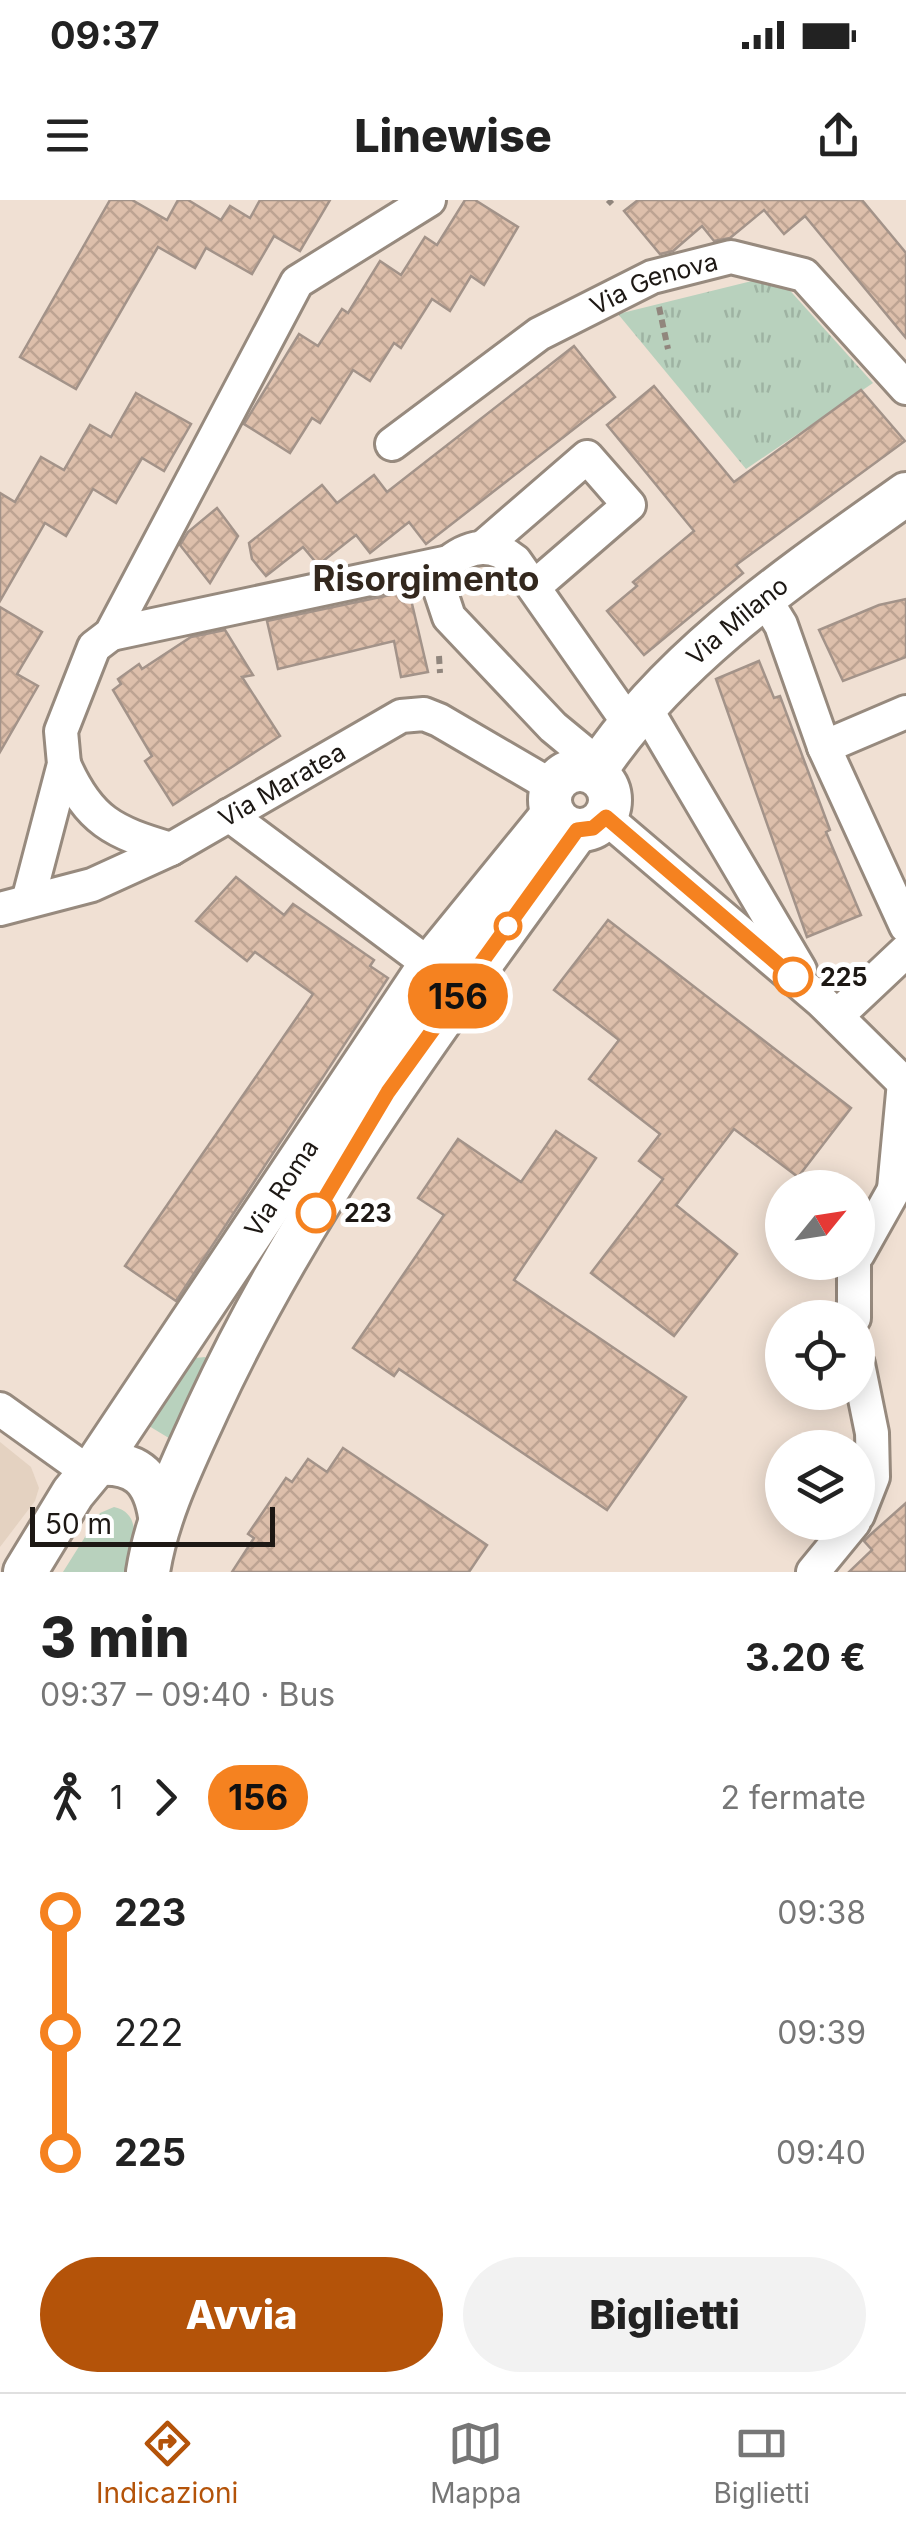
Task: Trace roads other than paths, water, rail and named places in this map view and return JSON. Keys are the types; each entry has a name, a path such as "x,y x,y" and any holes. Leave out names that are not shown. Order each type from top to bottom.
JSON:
{"main road":[{"name":"Via Milano","path":"597,769 638,716 765,600 906,494"},
{"path":"572,812 570,770 597,769"},
{"name":"Via Roma","path":"25,1572 430,965 572,812"},
{"name":"Via Roma","path":"148,1572 160,1516 234,1352 388,1092 572,812"},
{"path":"93,1468 121,1462 142,1472 156,1492 160,1516"}],"street":[{"path":"111,634 213,433 297,282 430,200"},
{"name":"Via Genova","path":"392,444 539,334 652,277 731,257 804,275 906,388"},
{"path":"482,547 588,457 628,505 534,587"},
{"path":"597,769 449,618 440,590 450,562 461,552 482,547 504,552 534,587 638,716 829,1009 905,1084 900,1179 875,1224"},
{"path":"171,849 131,837 93,815 79,799 64,764 60,731 94,647 111,634 450,562"},
{"path":"765,600 781,625 824,747 906,926"},
{"path":"824,747 906,712"},
{"name":"Via Maratea","path":"14,905 92,885 171,849 401,716 424,714 572,812 829,1009"},
{"path":"14,905 64,764"},
{"path":"229,816 430,965"},
{"path":"829,1009 906,951"},
{"path":"0,1409 93,1468"},
{"path":"813,1572 839,1540"}],"place":[{"name":"225","path":"793,977"},
{"name":"223","path":"316,1213"}],"district":[{"name":"Risorgimento","path":"426,579"}]}
